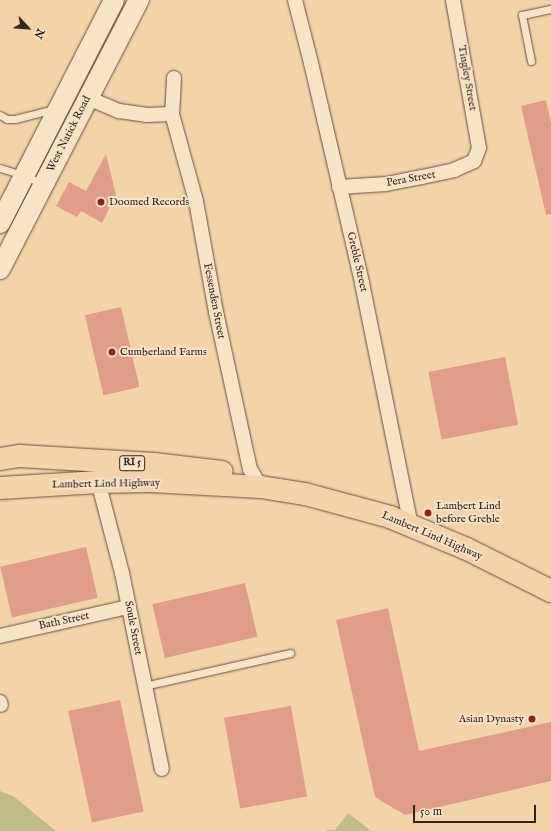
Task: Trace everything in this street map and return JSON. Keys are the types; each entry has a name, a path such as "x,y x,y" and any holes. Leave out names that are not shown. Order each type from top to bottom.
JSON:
{"main road":[{"name":"West Natick Road","path":"0,223 114,0"},
{"name":"West Natick Road","path":"0,269 139,0"},
{"name":"Lambert Lind Highway","path":"0,459 20,456 168,466 218,471 261,487"},
{"name":"Lambert Lind Highway","path":"0,488 99,482 150,481 261,487 305,494 390,517 411,525 466,549 551,592"}],"street":[{"name":"Greble Street","path":"294,0 311,63 362,283 411,525"},
{"name":"Tingley Street","path":"453,0 472,103 478,148 476,155"},
{"name":"Fessenden Street","path":"174,78 172,114 196,201 216,312 250,469 261,487"},
{"path":"88,98 119,111 146,116 172,114"},
{"name":"Pera Street","path":"339,187 386,184 435,175 468,165 474,161 476,155"},
{"name":"Soule Street","path":"100,489 114,538 162,769"},
{"name":"Bath Street","path":"0,636 128,607"}],"lane":[{"path":"531,61 522,15 551,10"},
{"path":"0,115 7,119 15,119 58,108"},
{"path":"0,168 24,175 43,185"},
{"path":"144,686 290,653"}],"shaded area":[{"path":"0,791 13,796 56,831 0,831"},
{"path":"348,813 371,831 327,830 335,830"}],"building":[{"path":"546,100 551,123 551,214 546,215 521,106"},
{"path":"106,154 116,195 102,223 81,211 77,217 56,206 69,182 86,191"},
{"name":"Cumberland Farms","path":"121,307 139,387 103,395 85,315"},
{"path":"505,357 518,425 442,440 428,372"},
{"path":"86,547 98,598 12,617 0,567"},
{"path":"245,583 257,637 165,658 152,604"},
{"path":"388,608 419,751 551,722 551,781 405,815 375,797 336,620"},
{"path":"120,700 144,812 92,823 68,711"},
{"path":"291,706 307,797 240,808 224,718"}],"place":[{"name":"Doomed Records","path":"101,202"},
{"name":"Cumberland Farms","path":"112,352"},
{"name":"Lambert Lind before Greble","path":"428,513"},
{"name":"Asian Dynasty","path":"532,719"}]}
